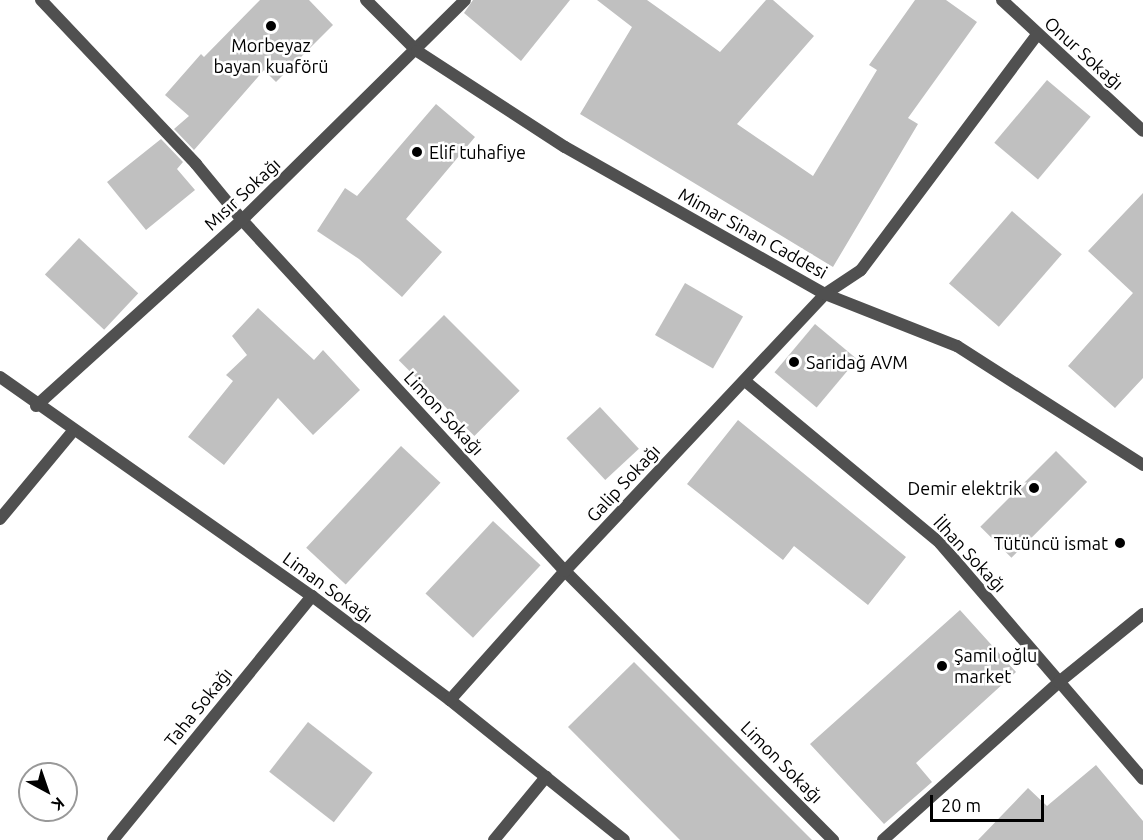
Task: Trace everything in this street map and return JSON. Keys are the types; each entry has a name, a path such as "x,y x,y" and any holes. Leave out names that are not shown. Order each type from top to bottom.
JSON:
{"street":[{"name":"Limon Sokağı","path":"40,0 196,164 242,220 565,571 833,840"},
{"name":"Mimar Sinan Caddesi","path":"366,0 417,51 565,147 825,294 957,346 1143,465"},
{"name":"Mısır Sokağı","path":"36,406 242,220 417,51 465,0"},
{"name":"Onur Sokağı","path":"1002,0 1036,35 1143,131"},
{"name":"Galip Sokağı","path":"450,700 565,571 825,294 861,270 1036,35"},
{"name":"Liman Sokağı","path":"0,377 36,406 312,596 450,700 624,840"},
{"name":"İlhan Sokağı","path":"744,381 940,543 1143,779"},
{"path":"0,519 74,431"},
{"name":"Taha Sokağı","path":"112,840 312,596"},
{"path":"883,840 1059,682 1143,614"},
{"path":"494,840 546,777"}],"building":[{"path":"260,0 309,0 333,25 276,82 264,70 194,150 174,129 189,116 165,95 201,54 204,57"},
{"path":"473,0 570,0 521,61 464,13"},
{"path":"597,0 647,0 720,52 766,0 773,0 814,36 737,124 813,176 877,70 869,65 915,0 946,0 977,22 908,118 918,124 833,267 580,114 632,27"},
{"path":"1047,80 1091,117 1038,179 994,143"},
{"path":"436,104 475,137 406,219 442,252 402,297 359,259 317,231 345,188 357,196"},
{"path":"161,139 183,162 177,169 195,190 146,230 107,182"},
{"path":"1143,193 1143,378 1115,408 1068,366 1133,293 1088,251"},
{"path":"1012,211 1062,254 999,327 949,283"},
{"path":"79,238 138,293 104,330 45,275"},
{"path":"685,283 743,316 713,368 655,335"},
{"path":"258,308 314,360 323,350 360,390 313,435 278,398 224,465 188,437 233,381 226,375 247,355 232,336"},
{"path":"444,315 520,391 474,436 399,360"},
{"path":"815,324 857,359 817,408 775,372"},
{"path":"600,407 639,449 605,480 566,438"},
{"path":"738,420 906,557 868,605 794,546 783,560 687,484"},
{"path":"401,446 440,483 346,584 306,548"},
{"path":"1056,451 1087,482 1011,558 980,527"},
{"path":"493,521 541,565 473,638 425,593"},
{"path":"960,610 1016,672 916,763 932,782 884,824 810,744"},
{"path":"634,662 812,840 680,840 568,727"},
{"path":"308,722 373,772 334,822 269,772"},
{"path":"1096,765 1143,821 1143,840 978,840 1028,788 1047,806"}],"place":[{"name":"Morbeyaz bayan kuaförü","path":"271,26"},
{"name":"Elif tuhafiye","path":"417,152"},
{"name":"Saridağ AVM","path":"794,362"},
{"name":"Demir elektrik","path":"1034,488"},
{"name":"Tütüncü ismat","path":"1120,543"},
{"name":"Şamil oğlu market","path":"942,666"}]}
